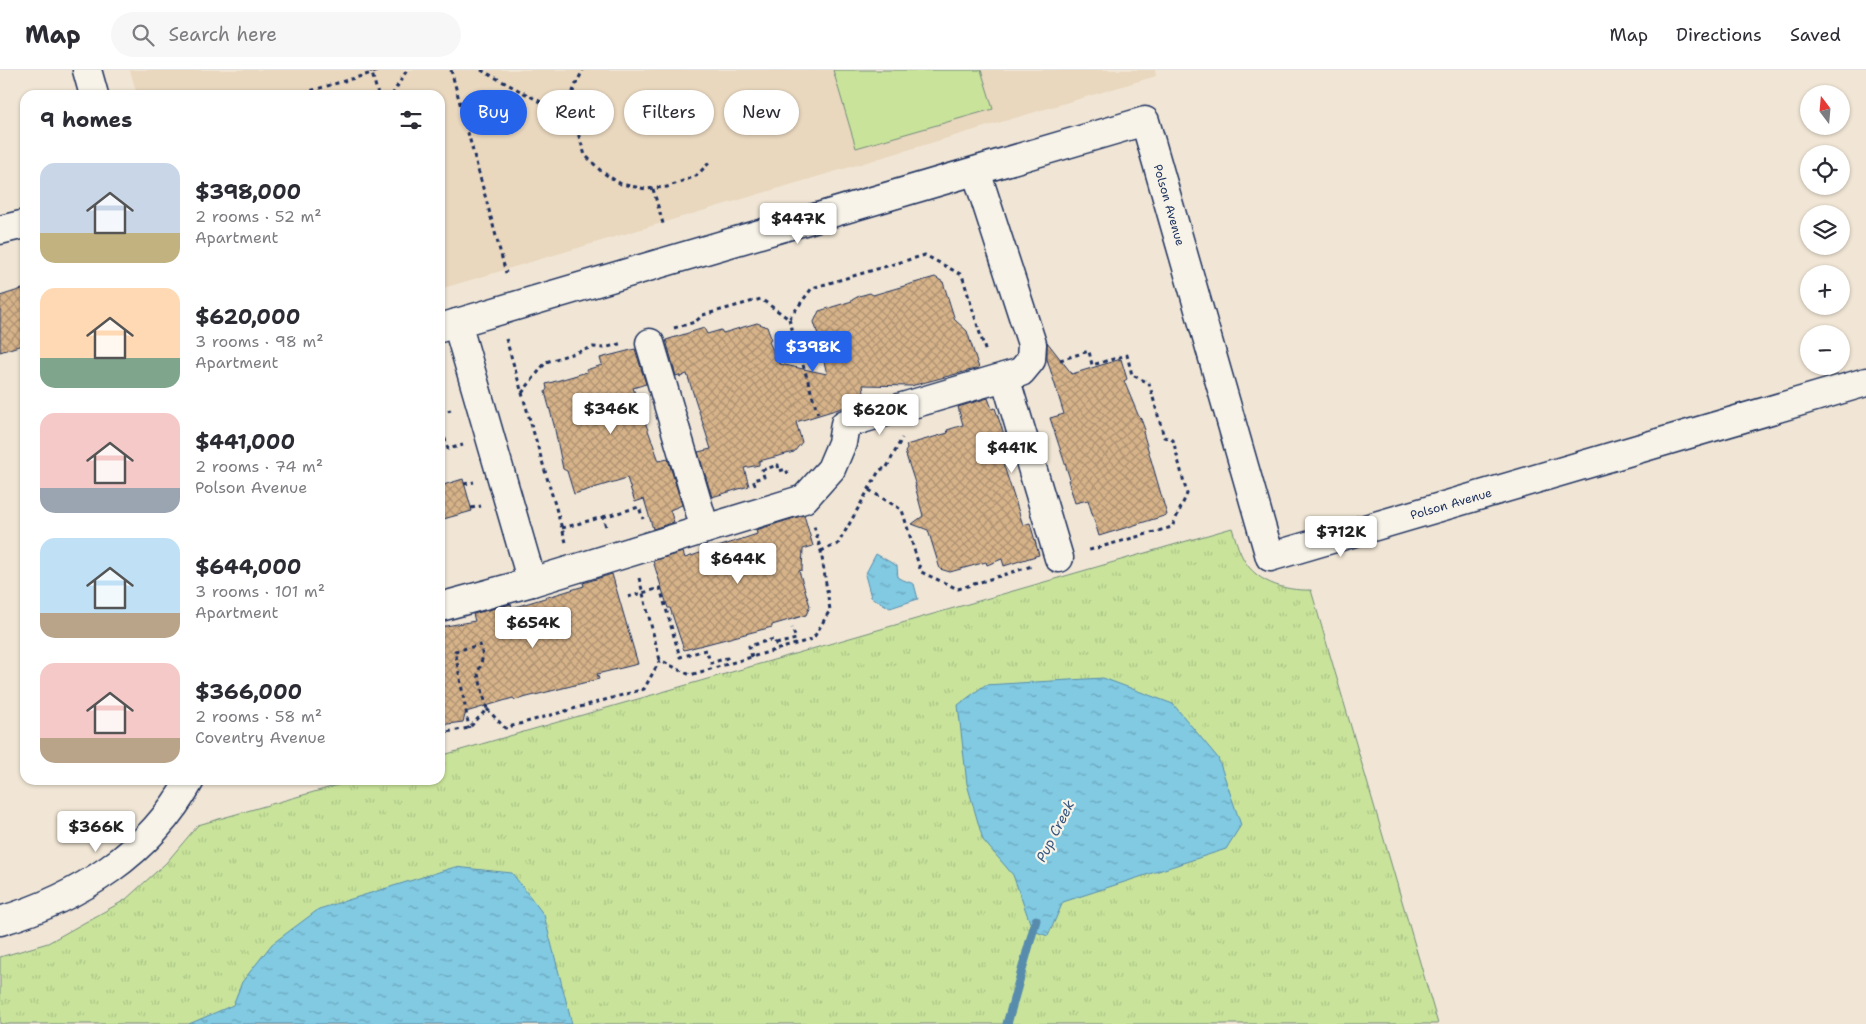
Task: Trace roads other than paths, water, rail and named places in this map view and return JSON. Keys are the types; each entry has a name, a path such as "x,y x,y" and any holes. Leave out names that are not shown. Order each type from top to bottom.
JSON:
{"street":[{"path":"87,70 93,90"},
{"name":"Polson Avenue","path":"976,171 1145,121 1270,557 1866,382"},
{"path":"445,606 532,582 804,499 831,469 842,443 845,424 1021,372 1031,360 1032,344 976,171 448,325 532,582"},
{"path":"0,230 20,225"},
{"path":"650,338 705,529"},
{"path":"1005,377 1060,558"},
{"path":"0,921 32,912 101,876 144,842 179,799 187,785"}],"water":[{"path":"876,554 897,566 898,578 914,584 918,599 890,608 871,597 865,575"},
{"path":"1103,678 1173,704 1218,758 1241,825 1226,849 1063,902 1048,936 1033,931 1013,875 983,840 967,784 958,705 985,685"},
{"path":"455,867 512,873 544,915 572,1024 189,1024 233,1005 242,982 272,944 319,909"}],"waterway":[{"name":"Pup Creek","path":"1007,1024 1036,920"}]}
